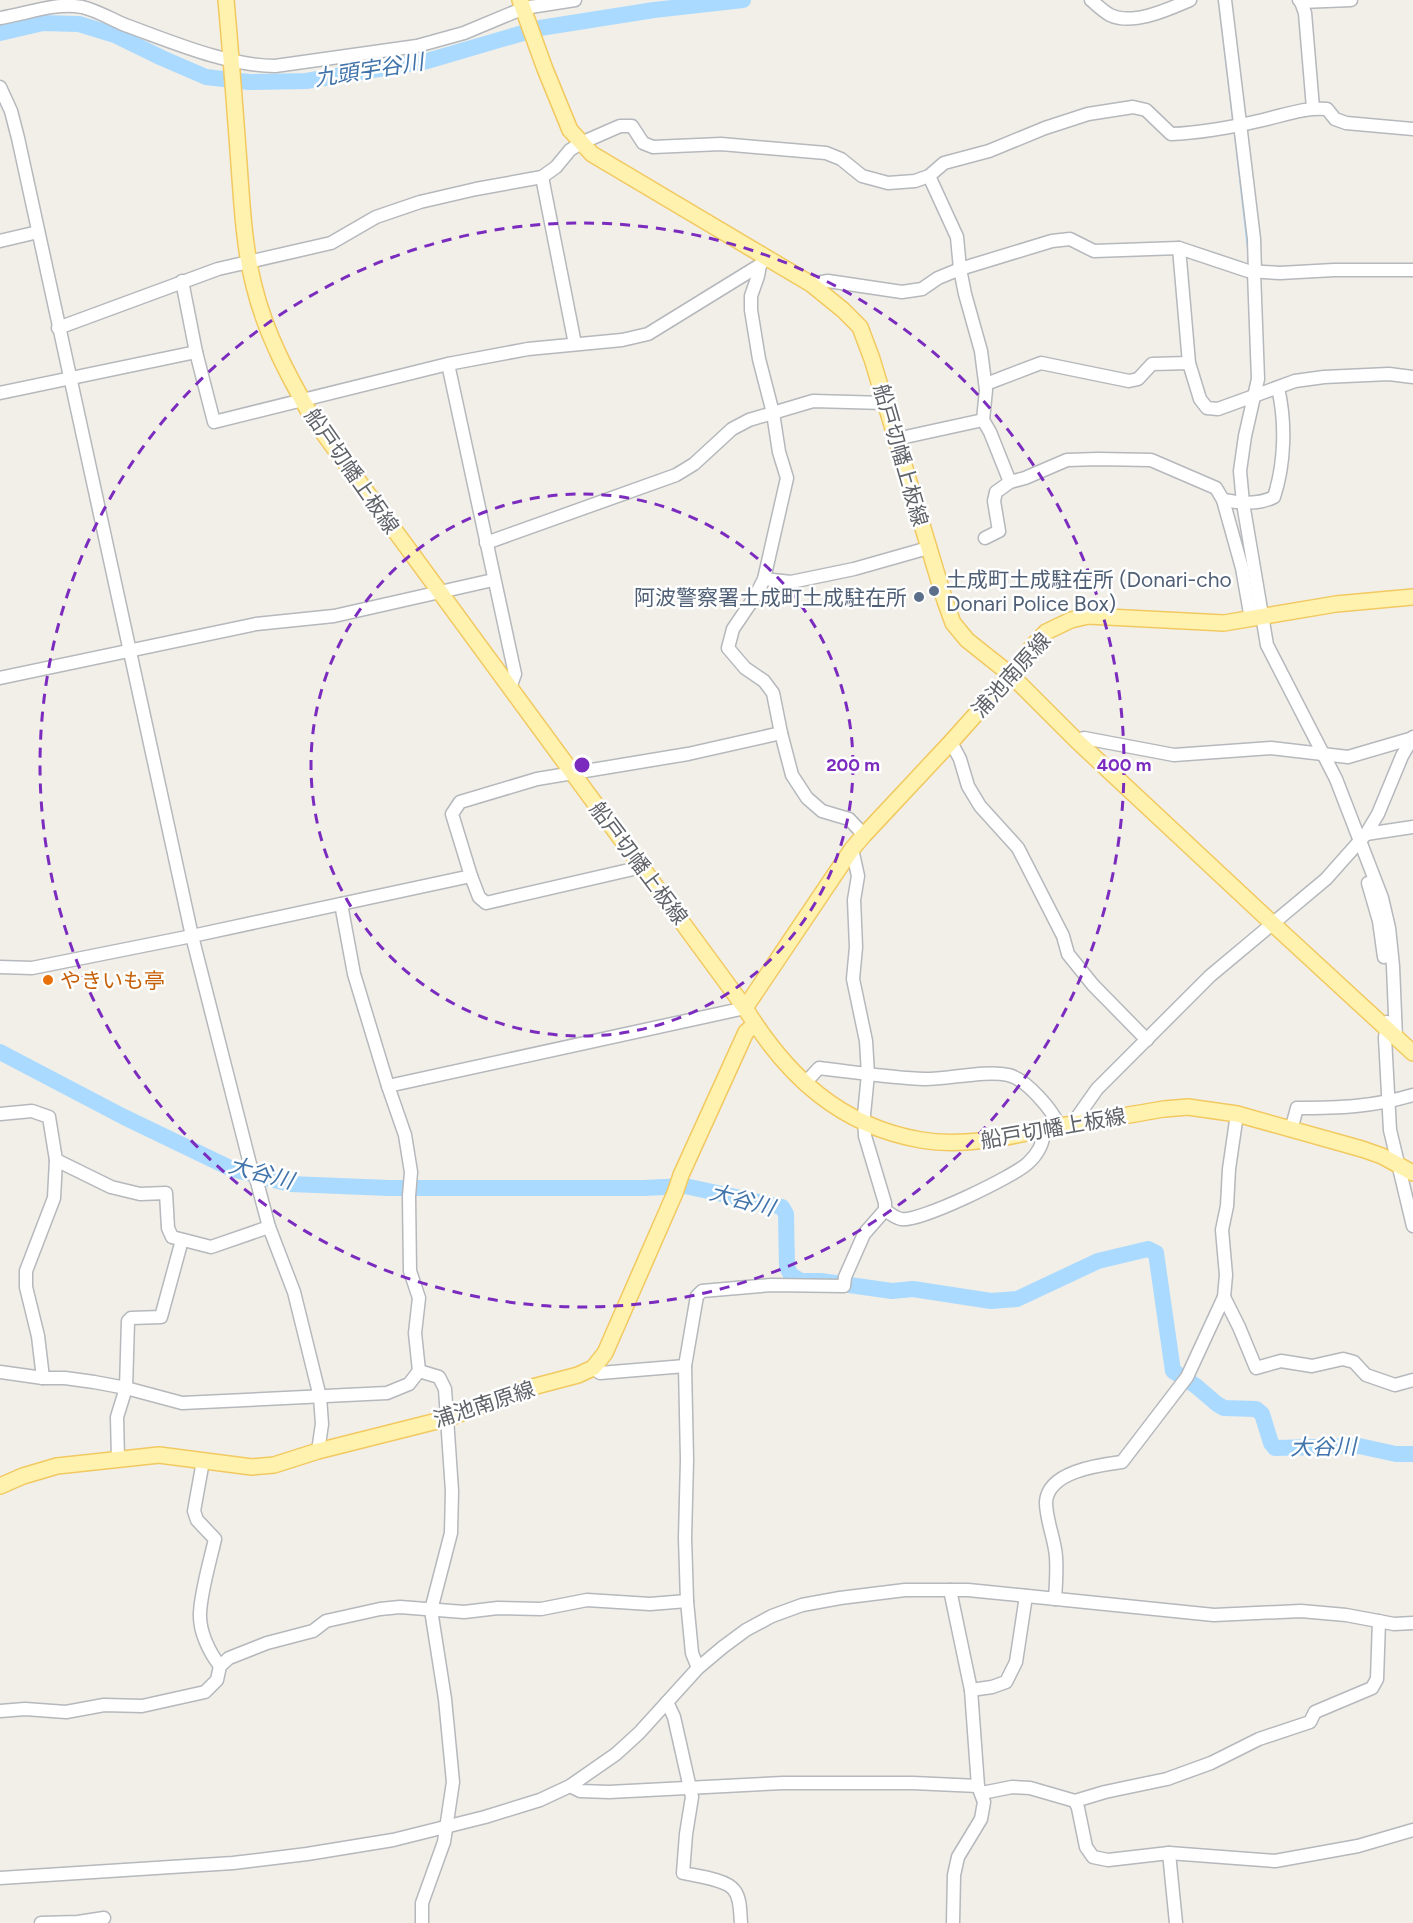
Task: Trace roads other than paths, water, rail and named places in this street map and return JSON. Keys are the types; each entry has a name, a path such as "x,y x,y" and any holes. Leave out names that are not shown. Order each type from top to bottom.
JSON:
{"main road":[{"name":"船戸切幡上板線","path":"226,0 249,261 265,321 285,371 314,419 755,1024 779,1056 805,1083 831,1105 865,1124 922,1141 975,1141 1164,1109 1196,1108 1237,1114 1362,1149 1382,1156 1413,1173"},
{"name":"船戸切幡上板線","path":"524,9 570,130 592,154 763,261 811,285 843,310 860,327 872,359 928,548 953,623 967,640 1011,675 1076,740 1413,1053"},
{"name":"浦池南原線","path":"745,1008 852,849 1011,675 1032,646 1046,632 1071,620 1088,616 1224,623 1336,604 1413,597"},
{"path":"593,1368 605,1353 681,1175 746,1032 755,1024"},
{"name":"浦池南原線","path":"0,1486 23,1476 57,1466 159,1455 252,1467 274,1465 318,1451 448,1418 521,1390 578,1375 593,1368"}],"street":[{"path":"0,18 62,6 83,7 123,24 232,63 275,66 417,46 464,33 524,9 575,0"},
{"path":"1090,0 1111,16 1134,18 1163,12 1190,0"},
{"path":"1225,0 1236,126 1254,239 1252,271 1258,379 1252,398 1240,471 1241,503 1256,618"},
{"path":"1313,108 1305,13 1300,1 1351,0"},
{"path":"0,87 11,111 18,138 192,936 250,1164 269,1227 294,1292 320,1397 322,1424 318,1451"},
{"path":"58,328 218,269 331,243 376,217 420,202 542,177 556,167 570,150 581,142 620,126 632,126 643,143 653,147 720,144 826,153 842,159 862,176 888,183 915,181 929,176 944,163 989,151 1088,114 1133,106 1146,110 1171,134 1196,134 1313,108 1327,109 1335,119 1346,123 1413,129"},
{"path":"929,176 957,237 960,269 981,351 986,384 983,420 1010,482"},
{"path":"542,177 575,344"},
{"path":"0,241 38,232"},
{"path":"811,285 828,281 902,292 922,289 938,278 960,269 1052,242 1070,239 1094,251 1179,248 1252,271 1280,273 1375,269 1413,270"},
{"path":"1179,248 1189,363 1200,399 1207,408 1218,409 1295,381 1324,376 1389,374 1413,377"},
{"path":"182,281 196,352 214,423 448,364 528,349 622,340 648,334 763,261"},
{"path":"763,261 751,296 751,310 759,359 773,413 778,452 787,478 764,579 733,629 728,648 745,668 764,681 773,693 792,775 807,798 822,811 849,819 864,835"},
{"path":"0,393 196,352"},
{"path":"986,384 1041,363 1130,381 1138,379 1152,364 1189,363"},
{"path":"448,364 515,674 510,688"},
{"path":"1223,500 1241,503 1266,501 1274,497 1278,485 1283,430 1283,410 1278,388"},
{"path":"486,543 676,475 694,464 732,429 749,420 813,401 885,403"},
{"path":"896,439 983,420"},
{"path":"985,538 999,531 994,501 996,492 1010,482 1066,460 1151,460 1216,488 1223,500 1256,618 1319,754 1343,794 1359,841 1379,921 1386,981 1391,1034 1385,1038 1391,1102 1390,1130 1413,1226"},
{"path":"764,579 791,582 854,569 928,548"},
{"path":"0,678 256,624 334,616 493,580"},
{"path":"642,867 486,903 479,897 452,814 460,802 537,779 688,754 781,733"},
{"path":"1076,740 1084,738 1174,754 1271,748 1348,757 1413,738"},
{"path":"1079,1124 1078,1116 1097,1089 1210,976 1326,879 1359,841 1378,814 1402,756 1413,738"},
{"path":"951,742 960,759 968,786 980,806 1018,848 1063,936 1068,954 1093,985 1147,1040"},
{"path":"1359,841 1413,826"},
{"path":"698,1668 692,1653 687,1601 685,1538 687,1460 685,1366 697,1296 702,1291 771,1285 844,1286 848,1270 864,1234 885,1210 881,1187 865,1136 866,1041 853,979 856,946 854,900 858,876 852,849"},
{"path":"0,967 32,968 471,876"},
{"path":"0,1372 43,1378 65,1378 126,1388 182,1403 387,1393 409,1384 419,1371 415,1333 418,1298 410,1271 409,1196 412,1183 405,1135 354,974 341,904"},
{"path":"388,1086 745,1008"},
{"path":"805,1083 819,1068 926,1079 1007,1074 1023,1082 1057,1120 1059,1127"},
{"path":"1291,1130 1297,1108 1337,1108 1391,1102 1413,1095"},
{"path":"0,1114 32,1111 49,1117 56,1160 54,1198 26,1271 26,1287 38,1336 43,1378"},
{"path":"1055,1599 1056,1557 1046,1503 1051,1490 1055,1483 1085,1468 1122,1462 1186,1379 1224,1297 1226,1275 1222,1230 1227,1206 1229,1168 1237,1114"},
{"path":"885,1210 901,1220 917,1218 967,1198 1027,1165 1036,1154 1044,1137 1043,1130"},
{"path":"56,1160 111,1187 140,1194 166,1193 168,1228 172,1237 211,1247 269,1227"},
{"path":"118,1459 117,1417 126,1388 128,1321 131,1318 161,1317 182,1240"},
{"path":"1224,1297 1256,1368 1281,1360 1312,1366 1343,1359 1354,1362 1366,1375 1395,1385 1413,1380"},
{"path":"593,1368 600,1372 685,1366"},
{"path":"419,1371 439,1377 445,1389 452,1491 451,1533 431,1610 445,1699 453,1782 444,1842 422,1903 422,1923"},
{"path":"203,1461 194,1511 196,1520 215,1539 200,1614 202,1632 220,1666"},
{"path":"0,1878 233,1863 341,1849 447,1827 540,1800 570,1786 616,1754 639,1733 698,1668 746,1630 772,1616 802,1605 840,1598 905,1590 950,1590 1214,1614 1301,1611 1409,1624"},
{"path":"950,1590 971,1690 980,1790 984,1802 981,1819 958,1857 954,1875 953,1923"},
{"path":"971,1690 1006,1682 1016,1662 1026,1596"},
{"path":"0,1711 25,1709 66,1712 104,1705 142,1706 205,1692 217,1680 220,1666 229,1658 267,1643 313,1631 326,1621 400,1607 464,1611 498,1608 541,1609 587,1600 650,1604 687,1601"},
{"path":"570,1786 580,1791 609,1792 783,1783 913,1783 980,1790 1030,1788 1075,1801 1167,1779 1211,1763 1259,1739 1310,1722 1315,1712 1372,1688 1377,1679 1379,1622"},
{"path":"667,1702 674,1717 692,1797 683,1873 724,1882 734,1890 740,1903 741,1923"},
{"path":"1075,1801 1086,1847 1093,1857 1108,1860 1169,1853 1275,1862 1358,1846 1413,1830"},
{"path":"1169,1853 1176,1923"},
{"path":"41,1923 78,1922 104,1918"}],"waterway":[{"name":"九頭宇谷川","path":"0,33 43,23 79,24 115,35 206,77 249,82 306,81 427,61 540,28 654,10 743,0"},
{"path":"1221,14 1234,123"},
{"path":"1235,130 1249,254"},
{"name":"大谷川","path":"0,1052 124,1117 232,1169 290,1184 389,1188 685,1186 782,1207 786,1214 787,1267 791,1275 801,1281 821,1281 892,1291 913,1289 991,1301 1017,1299 1098,1261 1148,1249 1156,1253 1173,1371 1224,1408 1256,1409 1262,1414 1271,1443 1275,1448 1359,1446 1396,1454 1413,1454"}],"place":[{"name":"土成町土成駐在所 (Donari-cho Donari Police Box)","path":"934,591"},
{"name":"阿波警察署土成町土成駐在所","path":"919,597"},
{"name":"やきいも亭","path":"48,980"}]}
